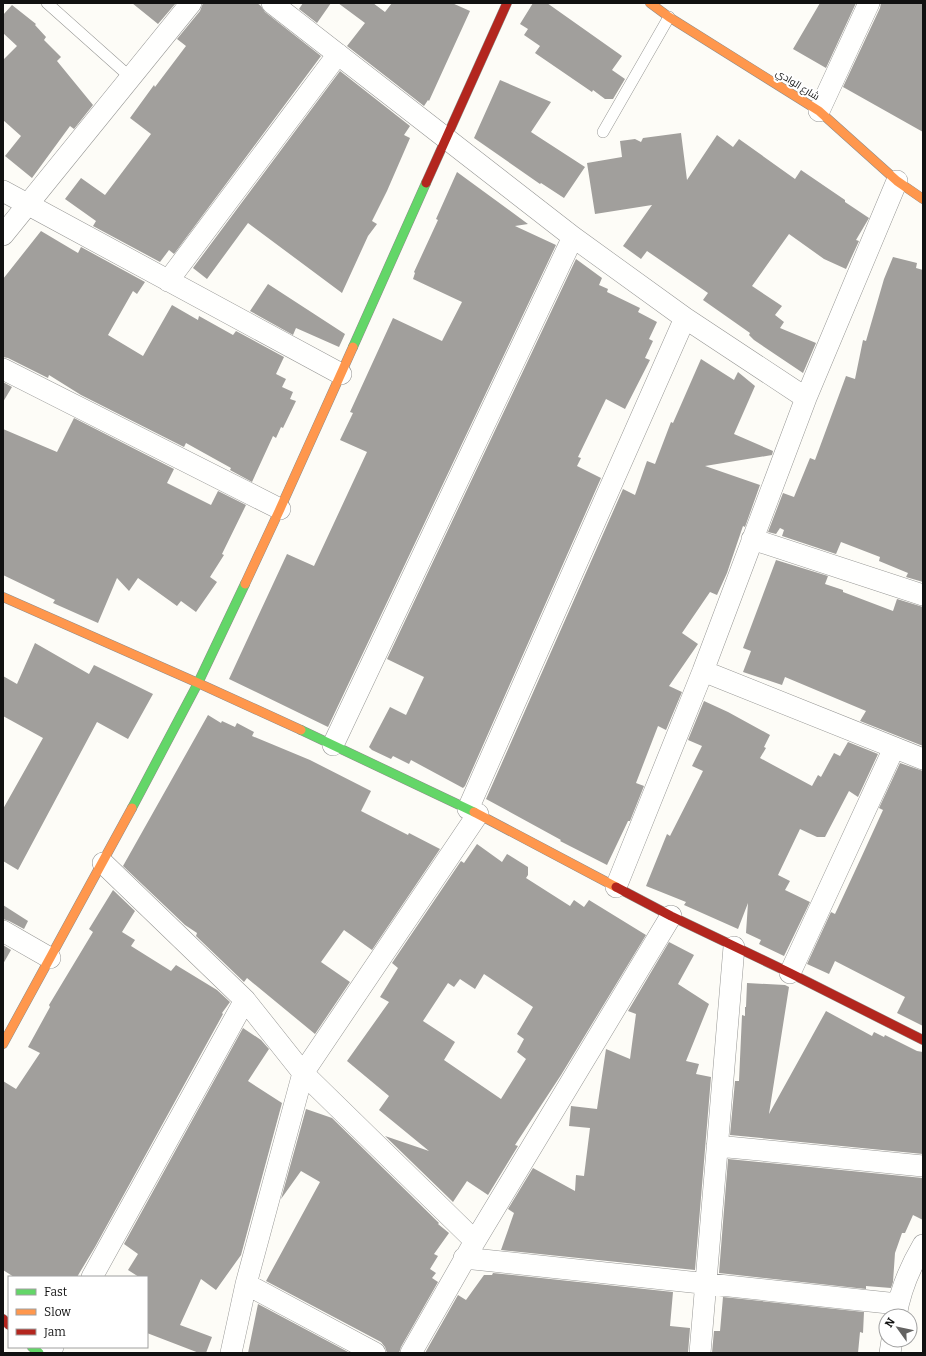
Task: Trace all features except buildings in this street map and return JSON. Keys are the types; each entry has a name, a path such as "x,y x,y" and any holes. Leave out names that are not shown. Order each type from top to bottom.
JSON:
{"main road":[{"path":"3,1044 103,863 198,683 280,509 507,3"},
{"name":"شارع الوادي","path":"650,3 819,111 897,180 923,199"},
{"path":"3,598 198,683 333,745 473,812 671,916 790,973 923,1040"}],"street":[{"path":"3,236 27,204 191,3"},
{"path":"272,3 573,237 685,318 806,398"},
{"path":"819,111 869,3"},
{"path":"168,281 338,54"},
{"path":"616,887 703,671 806,398 897,180"},
{"path":"3,191 341,374"},
{"path":"333,745 573,237"},
{"path":"231,1353 246,1284 303,1073 473,812 685,318"},
{"path":"3,368 280,509"},
{"path":"752,539 923,595"},
{"path":"703,671 923,759"},
{"path":"790,973 894,748"},
{"path":"103,863 245,1000 303,1073 469,1250 882,1308"},
{"path":"411,1353 469,1250 671,916"},
{"path":"3,931 50,958"},
{"path":"700,1353 734,947"},
{"path":"93,1276 245,1000"},
{"path":"717,1146 923,1166"},
{"path":"898,1308 912,1263 923,1245"},
{"path":"246,1284 375,1353"}],"lane":[{"path":"47,3 130,77"},
{"path":"603,132 669,16"}],"traffic: fast":[{"path":"353,347 426,183"},
{"path":"132,808 198,683 245,584"},
{"path":"301,730 474,812"},
{"path":"33,1348 39,1353"}],"traffic: slow":[{"path":"650,3 669,17 819,111 897,181 923,199"},
{"path":"245,584 353,347"},
{"path":"3,597 301,730"},
{"path":"3,1044 132,808"},
{"path":"474,812 616,887"}],"traffic: jam":[{"path":"426,183 507,3"},
{"path":"616,887 671,916 790,973 923,1040"},
{"path":"3,1319 8,1324"}]}
